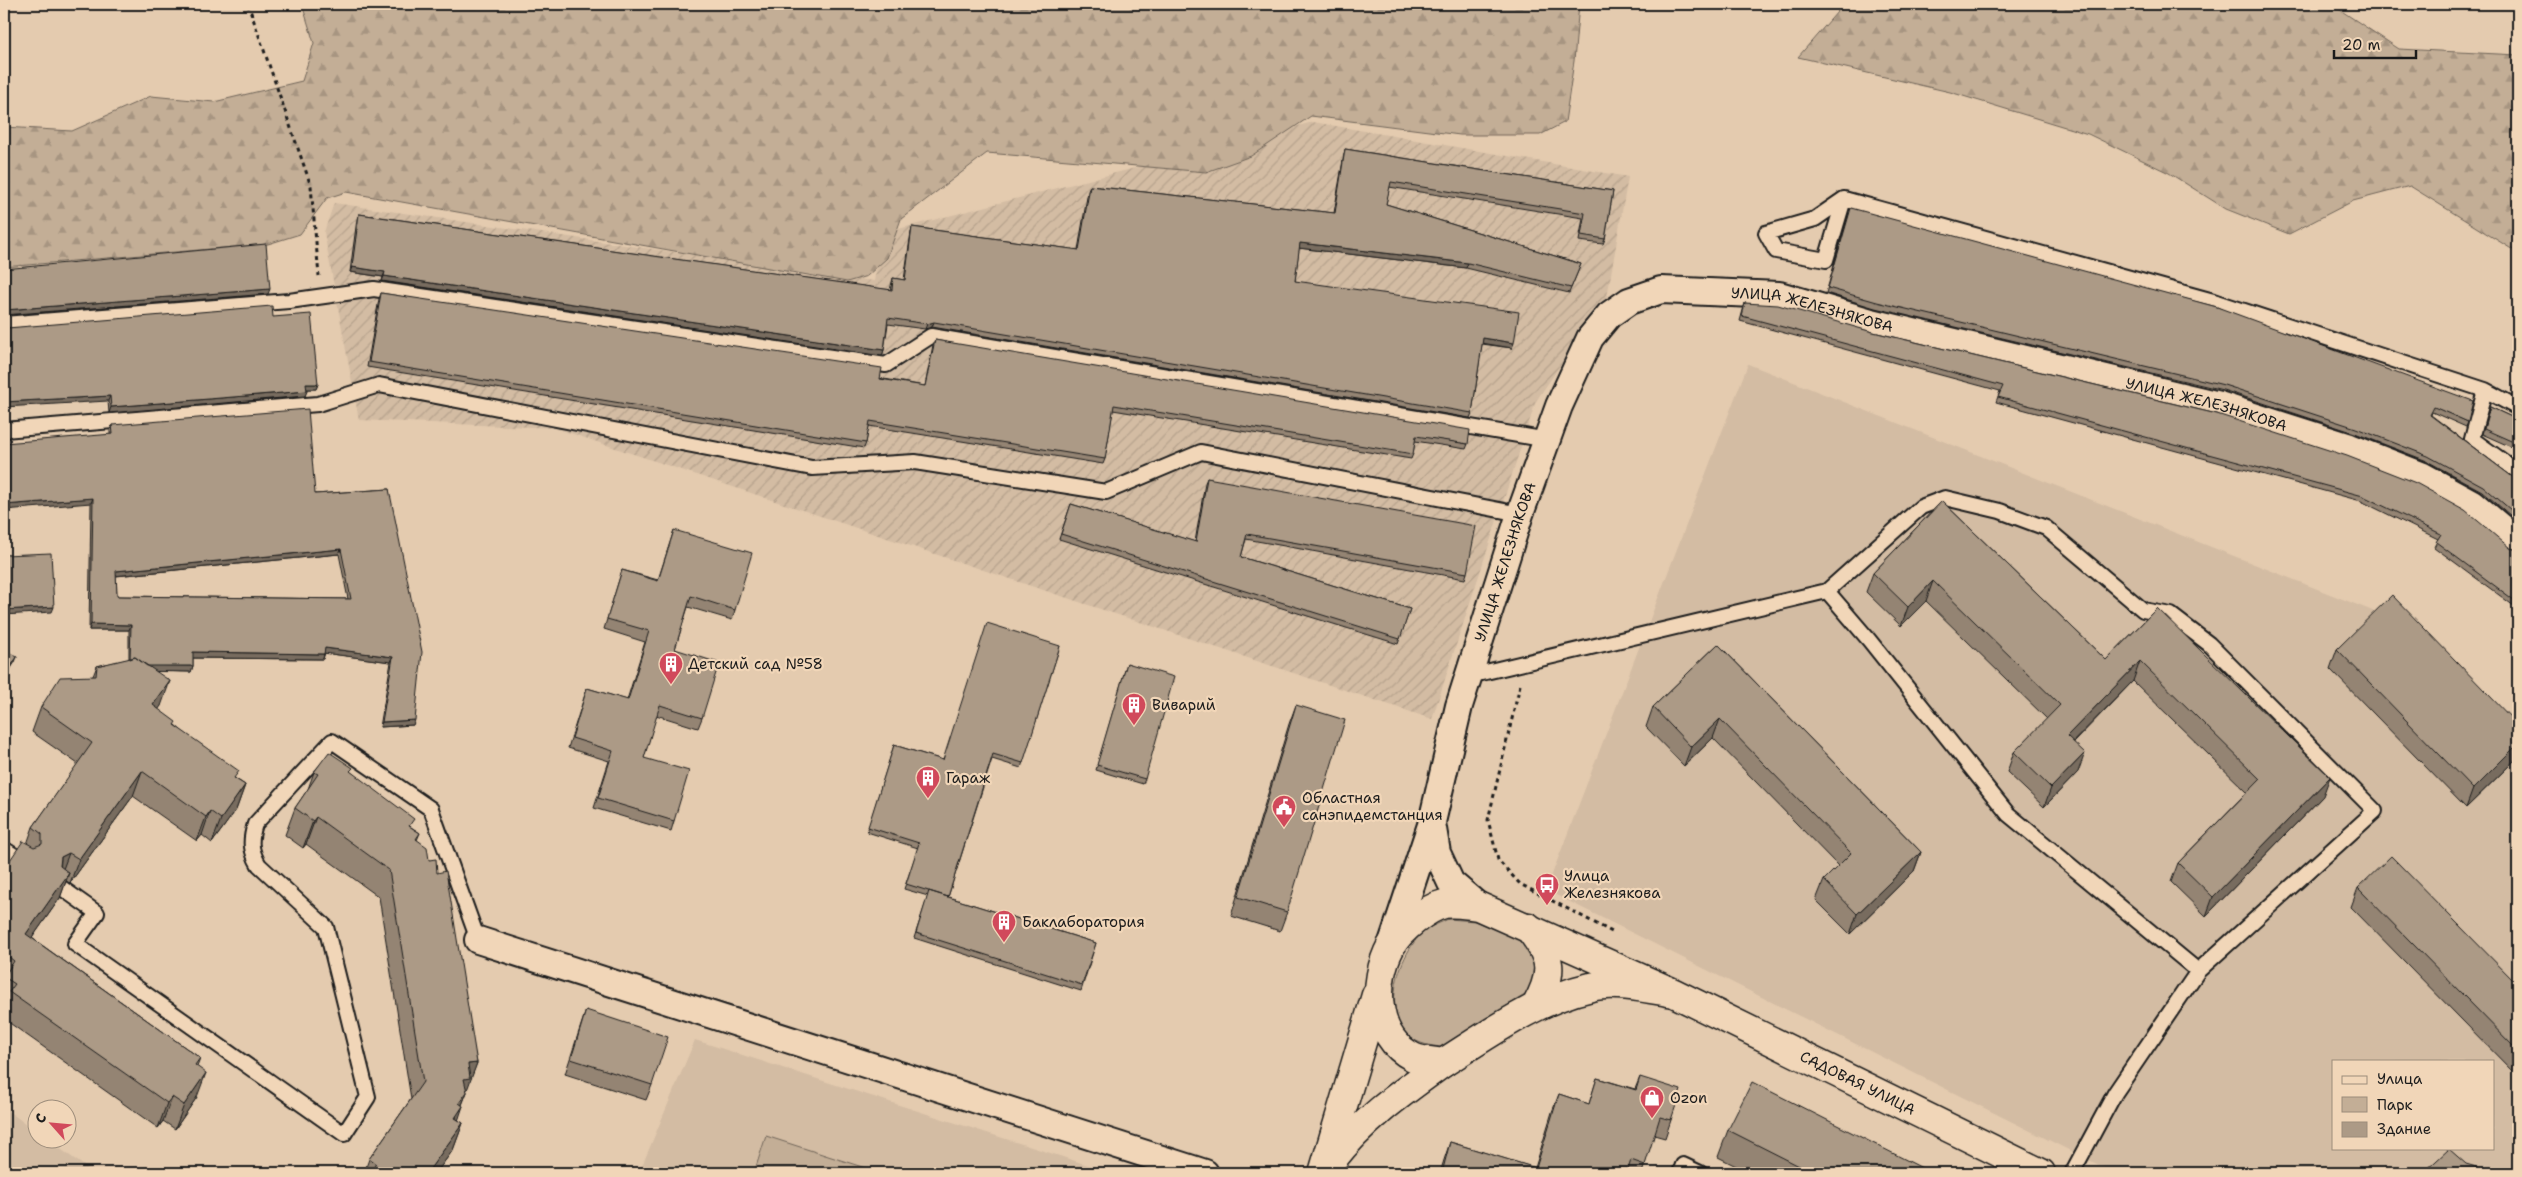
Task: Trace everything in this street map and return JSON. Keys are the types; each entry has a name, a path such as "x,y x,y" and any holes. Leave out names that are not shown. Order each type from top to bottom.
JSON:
{"main road":[{"path":"1324,1172 1392,946 1417,917 1445,904 1478,906 1528,927 1544,948 1549,970 1547,987 1536,1006"},
{"name":"САДОВАЯ УЛИЦА","path":"1528,927 1674,993 2041,1173"},
{"path":"1324,1172 1352,1135 1376,1112 1443,1063 1536,1006 1592,986 1632,987 1674,993"},
{"path":"1378,988 1382,1021 1394,1043 1414,1058 1443,1063"}],"street":[{"name":"УЛИЦА ЖЕЛЕЗНЯКОВА","path":"1392,946 1432,822 1459,706 1520,514 1559,406 1590,338 1610,315 1630,301 1661,290 1780,295 1871,322 2219,405 2350,447 2421,475 2472,503 2518,542"},
{"name":"УЛИЦА ЖЕЛЕЗНЯКОВА","path":"1432,822 1437,854 1451,883 1478,906"},
{"path":"478,940 1204,1173"}],"lane":[{"path":"1844,199 1826,260 1776,251 1766,233 1815,219 1844,199"},
{"path":"1844,199 2217,302 2485,390 2518,408"},
{"path":"4,324 321,297 374,289 886,365 931,336 1548,440"},
{"path":"4,430 318,404 379,385 812,468 914,462 1106,492 1201,452 1520,514"},
{"path":"2485,390 2472,439 2518,472"},
{"path":"1469,676 1827,591 1921,507 1945,498 2000,511 2046,528 2143,610 2171,615 2209,644 2375,811 2198,970 2115,1092 2072,1173"},
{"path":"1827,591 1875,647 2008,814 2198,970"},
{"path":"59,886 97,913 75,944 344,1134 368,1097 326,927 258,865 252,853 251,845 255,824 332,741 432,809 478,940"},
{"path":"4,848 26,864"},
{"path":"1680,1173 1683,1165 1700,1173"}],"path":[{"path":"248,4 310,186 321,297"},
{"path":"1520,684 1488,820 1498,860 1520,884 1629,942 1618,967"}],"shaded area":[{"path":"1313,122 1628,177 1607,297 1536,401 1432,719 555,428 359,420 324,232 334,203 874,281 883,233"},
{"path":"1748,364 2388,617 2518,752 2518,1173 2115,1173 1546,890"},
{"path":"695,1040 1113,1173 639,1173"},
{"path":"4,1108 28,1125 28,1150 62,1150 94,1173 4,1173"}],"green space":[{"path":"302,4 1579,4 1574,61 1565,122 1540,135 1460,135 1311,116 1251,156 1206,172 987,153 901,219 887,258 867,276 847,282 346,192 327,198 300,234 268,244 4,267 4,127 72,131 151,96 214,102 302,81 314,43"},
{"path":"1844,4 2331,4 2399,49 2518,55 2518,253 2410,186 2353,201 2289,234 2226,209 2169,173 2088,134 1950,92 1798,57"},
{"path":"1448,919 1475,921 1522,941 1532,954 1536,970 1534,983 1528,993 1440,1047 1421,1043 1407,1034 1398,1021 1395,1005 1396,988 1400,970 1416,940 1427,929"},
{"path":"766,1136 881,1173 754,1173"}],"building":[{"path":"1345,149 1613,191 1605,239 1581,235 1585,213 1391,182 1386,204 1581,264 1571,288 1468,263 1300,243 1295,281 1519,312 1514,343 1483,338 1472,413 934,322 927,324 888,318 884,350 384,276 385,272 352,267 359,214 892,290 893,278 905,280 912,227 1079,250 1090,186 1335,213"},
{"path":"1851,208 2217,307 2473,401 2468,422 2434,407 2430,415 2518,481 2518,516 2483,486 2428,456 2356,428 2224,385 1877,302 1828,288"},
{"path":"266,244 270,289 4,311 4,269"},
{"path":"381,293 882,368 880,379 925,386 935,340 1470,430 1468,444 1416,436 1413,454 1114,405 1105,459 870,421 866,443 369,362"},
{"path":"1745,303 1778,305 1869,331 2217,414 2347,456 2416,483 2465,510 2510,548 2518,550 2518,603 2436,542 2441,534 2363,496 1998,397 2003,386 1742,316"},
{"path":"272,306 273,317 311,314 318,384 306,384 307,391 111,407 110,396 4,402 4,327"},
{"path":"2490,407 2518,420 2518,444 2484,429"},
{"path":"308,409 315,494 389,489 422,652 415,720 382,722 393,657 325,648 324,654 193,652 193,666 147,666 135,657 130,659 131,625 91,624 93,498 4,505 4,443 113,434 112,425","holes":["341,549 351,599 117,596 116,571"]},
{"path":"1207,478 1476,526 1467,573 1247,534 1241,557 1410,609 1400,639 1061,534 1071,504 1196,542"},
{"path":"1942,501 2106,660 2157,608 2330,777 2213,897 2178,863 2260,779 2140,661 2067,736 2085,753 2051,788 2014,752 2060,705 1933,581 1908,607 1873,573"},
{"name":"Детский сад №58","path":"674,530 752,553 735,610 691,596 675,649 719,663 702,718 660,705 644,758 689,771 674,821 598,798 613,751 572,738 587,688 628,700 649,631 607,619 622,570 658,581"},
{"path":"51,553 54,607 4,610 4,555"},
{"path":"2392,595 2518,725 2518,744 2473,789 2337,649"},
{"path":"987,623 1060,646 1023,763 993,754 948,897 906,884 919,843 868,827 894,745 943,760"},
{"path":"1718,644 1921,852 1857,914 1824,880 1851,853 1720,719 1691,747 1653,707"},
{"path":"4,649 17,657 4,677"},
{"path":"135,657 170,681 153,705 176,722 174,725 239,771 234,778 245,785 221,819 210,811 206,817 142,771 79,859 69,853 61,857 60,866 69,873 26,934 200,1058 195,1065 206,1073 184,1105 172,1097 167,1103 9,992 15,984 4,977 14,961 4,953 4,869 23,841 34,847 42,844 42,834 33,827 92,743 41,707 60,677 96,676 97,666"},
{"name":"Виварий","path":"1127,663 1174,677 1145,779 1097,765"},
{"name":"Областная санэпидемстанция","path":"1296,705 1345,720 1287,912 1238,897"},
{"path":"329,752 353,768 350,771 414,819 409,826 420,833 416,839 427,847 429,860 436,859 437,873 446,871 477,1063 468,1064 470,1078 464,1079 467,1092 459,1103 463,1106 455,1118 463,1123 427,1173 369,1173 376,1164 369,1159 423,1082 389,870 316,817 313,821 295,808 318,774 314,772"},
{"path":"2391,856 2518,985 2518,1051 2358,888"},
{"name":"Баклаборатория","path":"929,891 1096,943 1082,985 916,933"},
{"path":"586,1010 668,1037 652,1085 571,1059"},
{"path":"1640,1077 1681,1090 1671,1120 1660,1117 1645,1165 1631,1160 1627,1173 1442,1173 1450,1142 1536,1168 1559,1094 1589,1104 1597,1078 1636,1090"},
{"path":"1752,1082 1932,1173 1813,1173 1728,1130"},
{"path":"2450,1150 2466,1164 2496,1173 2423,1173"}],"place":[{"name":"Детский сад №58","path":"671,685"},
{"name":"Виварий","path":"1134,726"},
{"name":"Гараж","path":"928,799"},
{"name":"Областная санэпидемстанция","path":"1284,828"},
{"name":"Улица Железнякова","path":"1547,906"},
{"name":"Баклаборатория","path":"1004,943"},
{"name":"Ozon","path":"1652,1119"}]}
